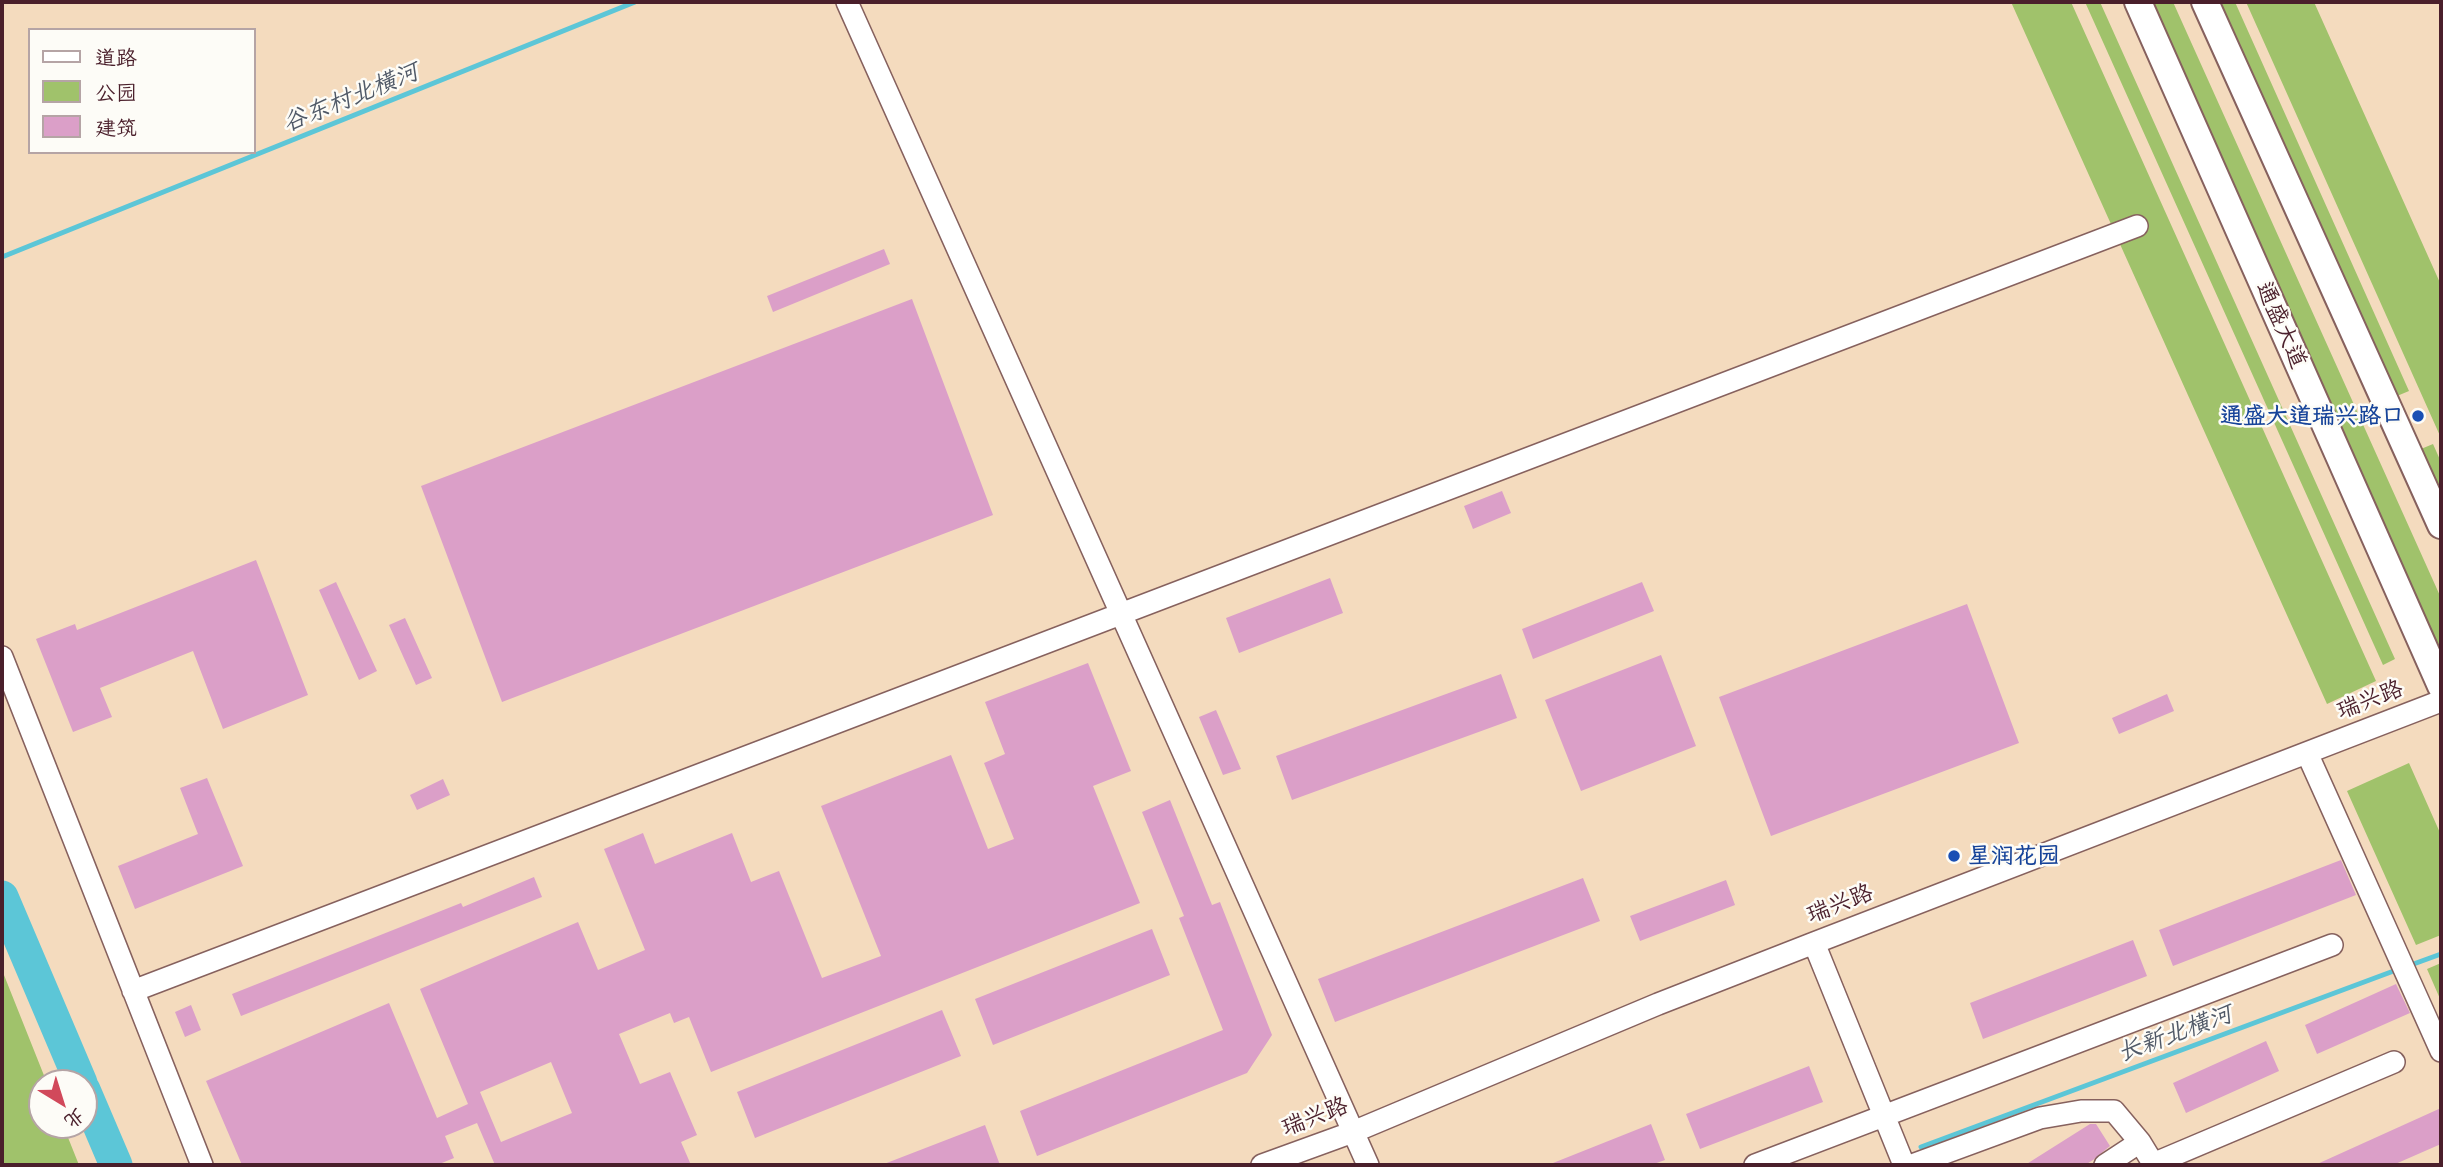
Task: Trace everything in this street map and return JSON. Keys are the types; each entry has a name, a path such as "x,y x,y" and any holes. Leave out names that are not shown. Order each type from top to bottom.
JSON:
{"main road":[{"name":"通盛大道","path":"2138,2 2441,686"},
{"path":"2205,2 2441,525"}],"street":[{"path":"847,2 1368,1165"},
{"path":"133,991 2137,226"},
{"path":"2,657 202,1165"},
{"name":"瑞兴路","path":"1262,1165 1353,1132 1814,943 2441,701"},
{"path":"2307,753 2441,1051"},
{"path":"1814,943 1904,1165"},
{"path":"1755,1165 2332,945"},
{"path":"1912,1165 2040,1118 2081,1111 2114,1111 2140,1142 2153,1165 2394,1062"},
{"path":"2105,1165 2140,1142"}],"green space":[{"path":"2011,2 2071,2 2376,681 2327,704"},
{"path":"2085,2 2100,2 2395,659 2383,665"},
{"path":"2147,2 2173,2 2441,598 2441,644 2436,646"},
{"path":"2220,2 2235,2 2409,391 2397,396"},
{"path":"2246,2 2314,2 2441,285 2441,438"},
{"path":"2433,444 2441,462 2441,495 2421,449"},
{"path":"2409,763 2441,835 2441,935 2416,945 2347,791"},
{"path":"2441,963 2441,1001 2427,969"},
{"path":"2,970 41,1069 28,1069 28,1139 69,1139 79,1165 2,1165"}],"building":[{"path":"884,249 890,264 773,312 767,296"},
{"path":"912,299 993,515 502,702 421,486"},
{"path":"1502,491 1511,513 1473,529 1464,506"},
{"path":"256,560 308,695 223,729 193,651 100,688 112,717 73,732 36,639 75,624 77,630"},
{"path":"1330,578 1343,613 1239,653 1226,618"},
{"path":"336,582 377,671 359,680 319,590"},
{"path":"1642,582 1654,611 1533,659 1522,629"},
{"path":"1967,604 2019,743 1771,836 1719,697"},
{"path":"405,618 432,678 416,685 389,625"},
{"path":"1661,655 1696,746 1581,791 1545,700"},
{"path":"1088,663 1131,771 1093,786 1140,903 711,1072 689,1017 674,1023 670,1013 619,1034 640,1084 670,1072 697,1135 681,1142 691,1165 495,1165 477,1123 445,1136 454,1158 437,1165 242,1165 206,1081 389,1003 437,1118 468,1104 420,989 578,922 598,970 645,950 604,849 643,833 655,864 732,833 751,882 779,871 822,978 881,956 821,806 951,755 988,849 1014,839 984,763 1005,754 985,702","holes":["551,1062 572,1113 501,1142 480,1092"]},
{"path":"1501,674 1517,718 1292,800 1276,756"},
{"path":"2167,694 2174,711 2119,734 2112,718"},
{"path":"1216,710 1241,769 1223,775 1199,717"},
{"path":"207,778 243,866 135,909 118,866 198,834 180,788"},
{"path":"443,779 450,795 417,810 410,795"},
{"path":"1170,800 1212,905 1220,902 1272,1035 1247,1073 1037,1156 1020,1111 1223,1030 1179,918 1184,916 1142,812"},
{"path":"2341,860 2356,895 2173,966 2159,930"},
{"path":"534,877 542,897 241,1016 232,994 461,903 463,907"},
{"path":"1583,878 1600,921 1335,1022 1318,979"},
{"path":"1726,880 1735,905 1640,941 1630,916"},
{"path":"1152,929 1170,975 993,1045 975,999"},
{"path":"2133,940 2147,976 1983,1039 1970,1003"},
{"path":"2396,984 2410,1013 2317,1054 2305,1025"},
{"path":"191,1005 201,1030 185,1037 175,1012"},
{"path":"942,1010 961,1056 755,1138 737,1092"},
{"path":"2266,1041 2279,1071 2186,1113 2173,1083"},
{"path":"1809,1066 1823,1102 1700,1149 1686,1114"},
{"path":"2441,1108 2441,1144 2393,1165 2315,1165"},
{"path":"1651,1124 1665,1160 1651,1165 1548,1165"},
{"path":"2090,1124 2096,1124 2110,1146 2093,1160 2085,1165 2025,1165"},
{"path":"985,1125 1000,1165 884,1165 884,1164"}],"waterway":[{"name":"谷东村北横河","path":"2,257 635,2"},
{"path":"2,897 75,1069"},
{"name":"长新北横河","path":"2408,966 2441,954"},
{"name":"长新北横河","path":"1921,1147 2399,969"},
{"path":"98,1123 116,1165"}],"place":[{"name":"通盛大道瑞兴路口","path":"2418,416"},
{"name":"星润花园","path":"1954,856"}]}
